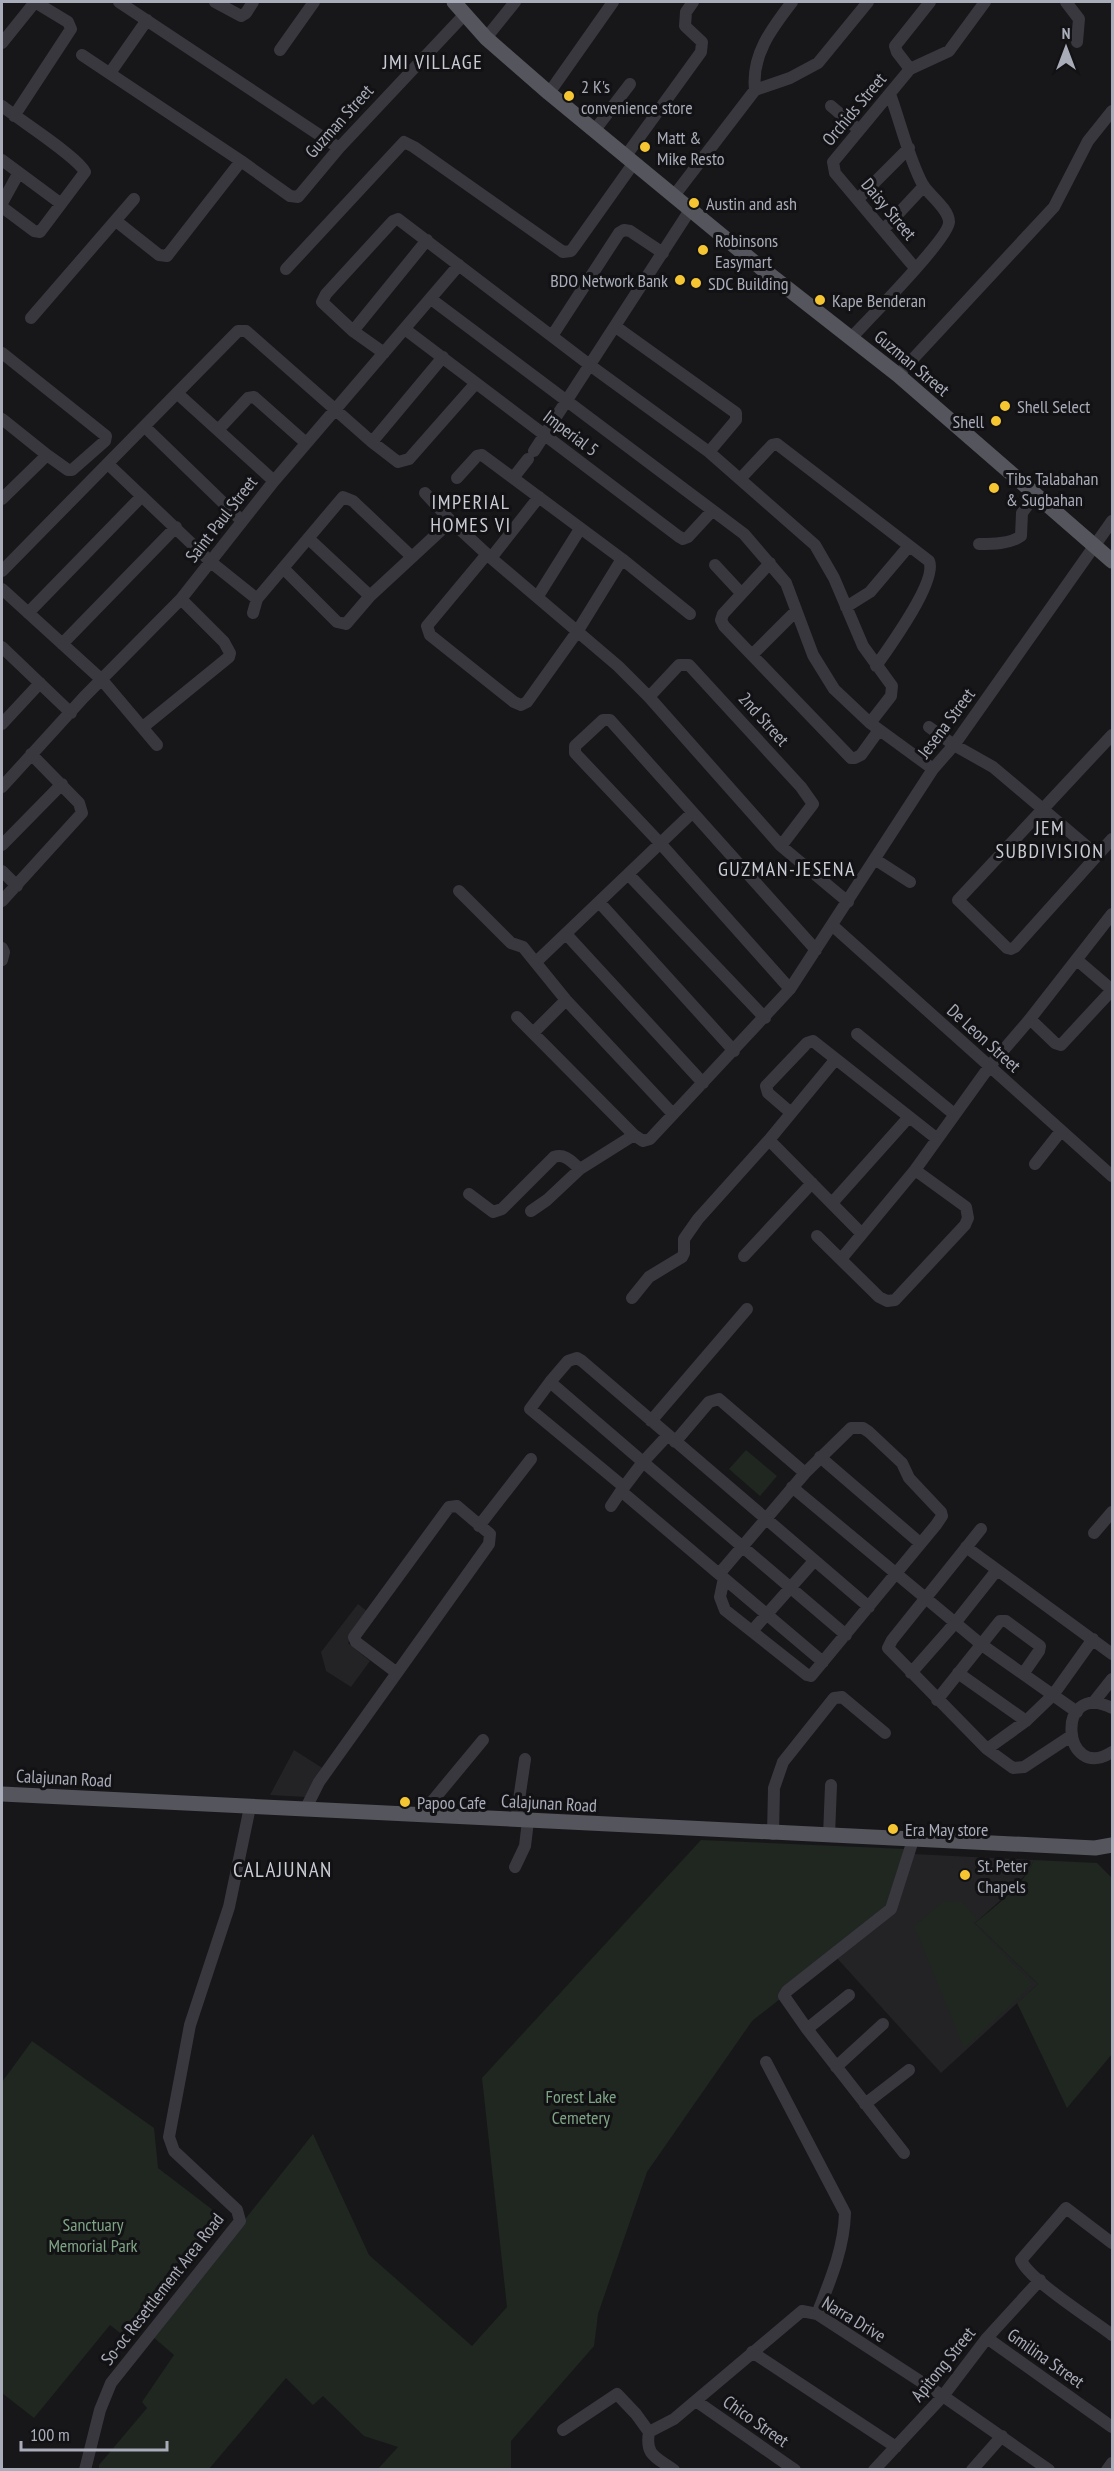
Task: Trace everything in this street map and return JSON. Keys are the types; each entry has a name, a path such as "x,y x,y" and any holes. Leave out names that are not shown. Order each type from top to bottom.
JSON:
{"main road":[{"name":"Guzman Street","path":"454,2 486,38 549,93 690,210 898,375 1113,561"},
{"name":"Calajunan Road","path":"2,1794 773,1834 1095,1848 1113,1845"}],"street":[{"path":"2,43 35,2 68,22 70,29 14,116"},
{"path":"119,2 339,148"},
{"path":"215,2 241,16 246,13 253,2"},
{"path":"280,50 314,2"},
{"path":"486,38 515,2"},
{"path":"549,93 613,2"},
{"path":"286,269 404,142 564,252 571,251 701,52 702,42 685,26 686,12 693,2"},
{"path":"755,90 755,73 759,56 772,27 792,2"},
{"path":"674,197 755,90 790,78 818,63 868,2"},
{"path":"930,2 895,46 910,69 949,51 985,2"},
{"path":"1066,2 1079,19 1077,42"},
{"name":"Guzman Street","path":"241,161 290,196 298,197 339,148 465,14"},
{"path":"110,73 147,20"},
{"path":"82,55 241,161 167,256 159,255 116,221"},
{"name":"Orchids Street","path":"835,173 833,162 910,69"},
{"path":"594,131 630,84"},
{"path":"851,338 946,232 949,217 924,186 890,94"},
{"path":"2,106 84,170 83,177 38,232 2,205 18,174"},
{"path":"831,106 859,130"},
{"path":"898,375 1054,207 1088,141 1113,111"},
{"path":"858,199 909,148"},
{"path":"2,160 60,203"},
{"name":"Daisy Street","path":"835,173 915,268"},
{"path":"884,229 924,186"},
{"path":"31,318 134,199"},
{"path":"513,478 544,437 591,366 690,210"},
{"path":"384,353 354,331 322,302 326,294 393,221 400,220 741,478 815,545 834,578 863,646 892,686 891,696 861,755 855,759 851,758 721,621 723,614 770,563"},
{"path":"552,336 619,233 624,230 630,231 663,253"},
{"path":"354,331 427,240"},
{"name":"Saint Paul Street","path":"2,786 31,753 181,599 212,563 274,481 406,330 459,265"},
{"path":"431,299 744,534 786,583 813,655 834,689 875,726 933,769"},
{"path":"616,327 736,413 736,420 709,452"},
{"name":"Imperial 5","path":"406,330 544,437 683,539 712,511"},
{"path":"2,571 236,333 243,331 398,462 406,461 476,383"},
{"path":"2,353 106,436 105,441 72,470 68,470 2,419"},
{"path":"372,442 443,357"},
{"path":"178,394 274,481"},
{"path":"218,430 248,398 254,397 306,443"},
{"path":"145,427 242,521"},
{"path":"741,478 772,445 777,444 929,561 932,567 903,628 876,666"},
{"path":"457,478 480,454 622,559 690,614"},
{"path":"2,498 47,455"},
{"path":"108,464 212,563 257,599"},
{"path":"425,493 489,556 618,666 649,697 782,846 848,902"},
{"path":"979,544 1004,543 1021,536 1022,513 1035,495"},
{"path":"28,613 142,496"},
{"path":"253,613 257,599 309,539 338,499 346,497 411,556"},
{"path":"539,497 427,626 430,635 514,702 521,705 527,702 577,632 622,559"},
{"path":"283,568 340,624 350,622 370,596 451,521"},
{"name":"Jesena Street","path":"634,1135 643,1141 650,1138 790,989 876,860 933,769 954,745 1113,521"},
{"path":"62,644 176,527"},
{"path":"538,596 580,529"},
{"path":"309,539 370,596"},
{"path":"846,607 870,592 909,546"},
{"path":"715,565 741,593"},
{"path":"2,589 102,680 158,744"},
{"path":"143,728 229,657 230,653 225,642 181,599"},
{"path":"753,654 796,610"},
{"path":"4,655 40,683 71,713"},
{"name":"2nd Street","path":"649,697 678,664 689,664 801,787 813,804 782,846"},
{"path":"2,724 40,683"},
{"path":"790,989 660,843 575,753 575,746 603,720 610,720 816,950"},
{"path":"928,728 993,766 1097,855"},
{"path":"1113,735 958,900 1007,948 1015,947 1113,839"},
{"path":"2,901 82,813 80,803 31,753"},
{"path":"2,845 62,784"},
{"path":"536,962 692,813"},
{"path":"876,860 910,882"},
{"path":"2,871 17,886"},
{"path":"628,874 765,1018"},
{"path":"459,891 511,943 523,947 566,1000 672,1113"},
{"path":"599,902 734,1051"},
{"path":"842,1258 915,1170 989,1067 1113,914"},
{"name":"De Leon Street","path":"833,926 1113,1176"},
{"path":"566,934 704,1083"},
{"path":"2,948 4,952 2,960"},
{"path":"1030,1019 1054,1043 1061,1045 1112,990 1077,960"},
{"path":"533,1034 566,1000"},
{"path":"517,1017 634,1135 580,1169 547,1200 531,1210"},
{"path":"857,1034 954,1114"},
{"path":"790,1112 768,1093 766,1086 811,1041 936,1138"},
{"path":"632,1298 649,1277 682,1257 686,1236 835,1060"},
{"path":"832,1203 909,1117"},
{"path":"1035,1164 1061,1131"},
{"path":"769,1140 862,1234"},
{"path":"469,1194 494,1212 502,1209 554,1157 565,1157 580,1169"},
{"path":"817,1236 842,1258 879,1297 887,1301 895,1300 965,1225 968,1218 966,1207 915,1170"},
{"path":"744,1256 812,1183"},
{"path":"651,1421 747,1308"},
{"path":"823,1662 530,1409 550,1382 568,1361 577,1358 869,1607"},
{"path":"550,1382 846,1635"},
{"path":"611,1506 643,1462 709,1402 720,1399 805,1473"},
{"path":"851,1428 863,1428 902,1463 909,1478 941,1512 940,1520 811,1676 722,1606 720,1597 721,1576 741,1547 805,1473 851,1428"},
{"path":"820,1457 920,1543"},
{"path":"479,1526 531,1459"},
{"path":"792,1487 982,1645 1077,1712"},
{"path":"305,1810 319,1782 397,1673 489,1544 490,1534 457,1506 449,1507 354,1636 356,1642 397,1673"},
{"path":"1094,1533 1113,1512"},
{"path":"981,1529 888,1648 937,1700 987,1749 1006,1764 1018,1769 1071,1736"},
{"path":"966,1547 1113,1654"},
{"path":"752,1631 814,1561"},
{"path":"911,1673 997,1570"},
{"path":"937,1700 1000,1621 1006,1621 1040,1646 1023,1674"},
{"path":"987,1749 1026,1721 1053,1695 1093,1639"},
{"path":"958,1673 1026,1721"},
{"path":"1113,1679 1093,1703 1077,1712 1070,1728 1074,1744 1086,1755 1102,1757 1113,1752"},
{"path":"773,1834 774,1788 783,1761 834,1698 842,1697 885,1733"},
{"path":"1093,1703 1113,1708"},
{"path":"420,1816 483,1740"},
{"path":"515,1867 523,1854 525,1759"},
{"path":"829,1836 831,1785"},
{"name":"So-oc Resettlement Area Road","path":"86,2469 100,2410 111,2383 240,2221 237,2211 174,2151 169,2137 190,2025 229,1907 250,1807"},
{"path":"904,2153 807,2029 785,1998 785,1993 891,1910 914,1840"},
{"path":"807,2029 849,1995"},
{"path":"836,2067 884,2024"},
{"path":"766,2062 845,2213 844,2232 838,2260 817,2314"},
{"path":"865,2104 909,2070"},
{"path":"1113,2242 1066,2208 1021,2260 1023,2266 1040,2280 1113,2335"},
{"name":"Apitong Street","path":"874,2469 943,2396 987,2338 1040,2280"},
{"name":"Narra Drive","path":"649,2432 661,2428 696,2401 802,2311 817,2314 943,2396 1049,2469"},
{"name":"Gmilina Street","path":"987,2338 1113,2427"},
{"path":"752,2352 896,2447"},
{"path":"563,2430 617,2394 649,2432 647,2445 649,2452 674,2469"},
{"name":"Chico Street","path":"696,2401 795,2469"},
{"path":"972,2469 1002,2436"},
{"path":"1107,2469 1113,2463"}],"shaded area":[{"path":"358,1604 369,1613 348,1643 370,1661 351,1687 326,1671 321,1652"},
{"path":"294,1750 324,1769 306,1797 270,1795"},
{"path":"913,1854 1034,1860 1029,1870 1013,1889 975,1923 1038,1984 941,2073 836,1957"}],"green space":[{"path":"746,1450 777,1476 760,1496 729,1469"},
{"name":"Forest Lake Cemetery","path":"701,1840 906,1849 886,1909 778,1995 780,1999 752,2021 647,2172 598,2314 594,2346 511,2441 511,2469 378,2469 398,2447 364,2436 323,2396 313,2405 286,2378 209,2469 99,2470 99,2465 147,2408 142,2402 174,2355 152,2336 313,2134 369,2255 472,2346 507,2307 482,2078"},
{"path":"1034,1860 1097,1863 1112,1878 1112,2054 1067,2108 1017,2003 1038,1984 975,1923 1016,1887"},
{"path":"944,1901 962,1902 976,1918 973,1923 1033,1984 964,2048 914,1926"},
{"name":"Sanctuary Memorial Park","path":"32,2041 154,2128 158,2168 222,2217 129,2340 110,2325 34,2418 2,2393 2,2082"}],"place":[{"name":"2 K's convenience store","path":"569,96"},
{"name":"Matt & Mike Resto","path":"645,147"},
{"name":"Austin and ash","path":"694,203"},
{"name":"Robinsons Easymart","path":"703,250"},
{"name":"BDO Network Bank","path":"680,280"},
{"name":"SDC Building","path":"696,283"},
{"name":"Kape Benderan","path":"820,300"},
{"name":"Shell Select","path":"1005,406"},
{"name":"Shell","path":"996,421"},
{"name":"Tibs Talabahan & Sugbahan","path":"994,488"},
{"name":"Papoo Cafe","path":"405,1802"},
{"name":"Era May store","path":"893,1829"},
{"name":"St. Peter Chapels","path":"965,1875"}],"district":[{"name":"JMI VILLAGE","path":"433,62"},
{"name":"IMPERIAL HOMES VI","path":"471,514"},
{"name":"JEM SUBDIVISION","path":"1050,840"},
{"name":"GUZMAN-JESENA","path":"787,869"},
{"name":"CALAJUNAN","path":"283,1869"}]}
